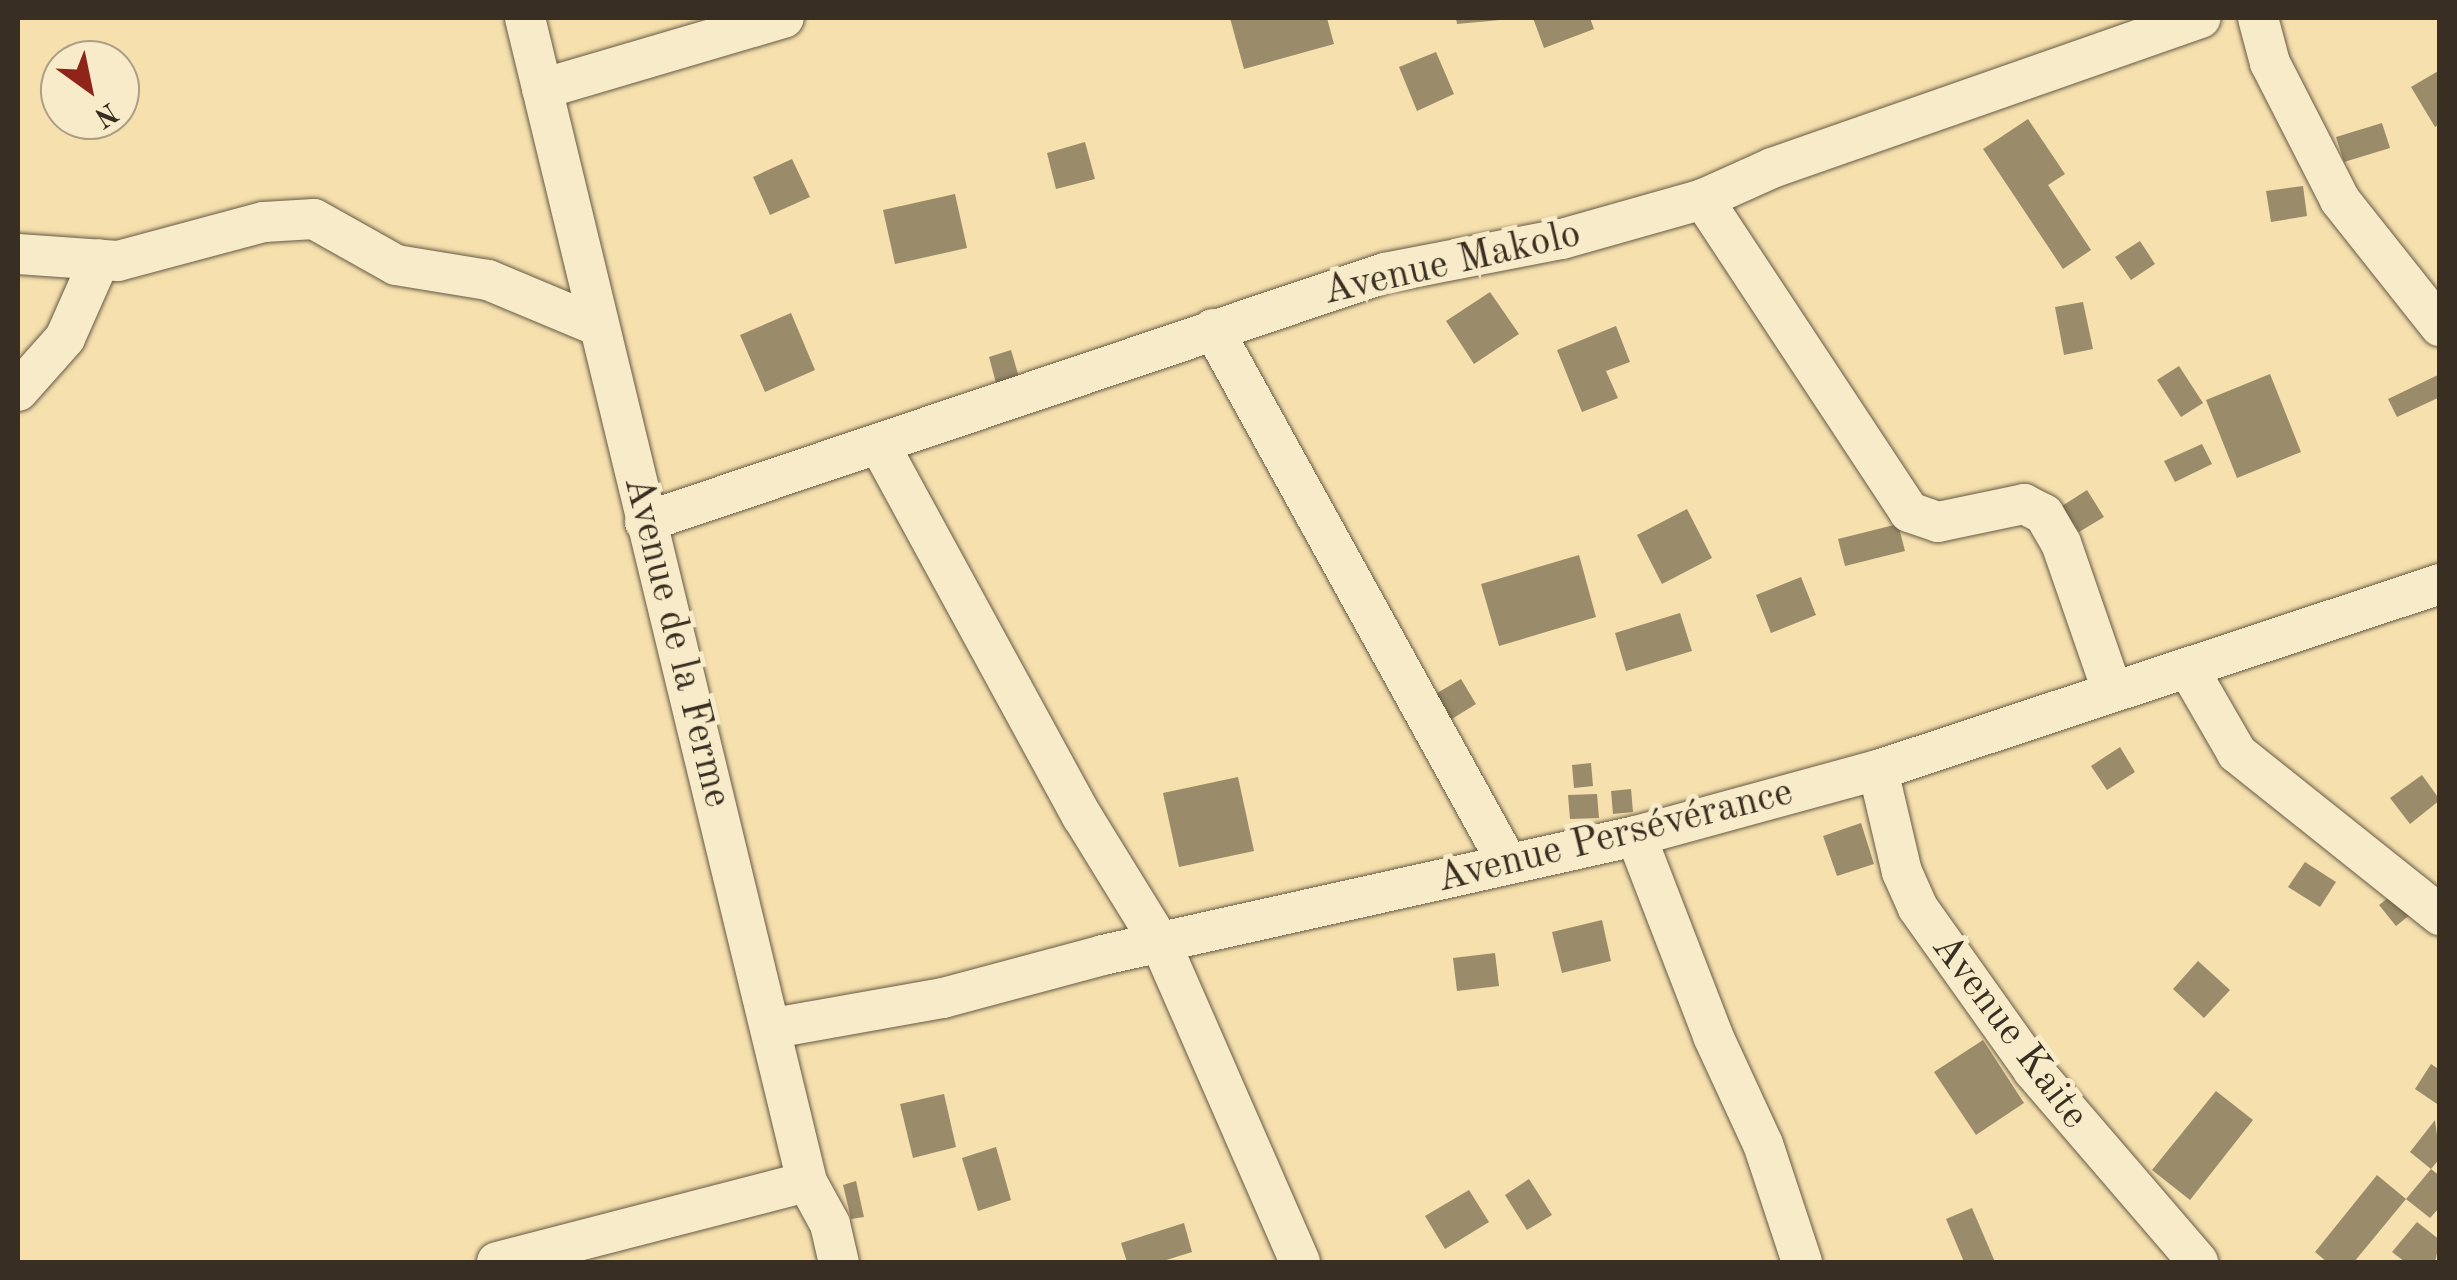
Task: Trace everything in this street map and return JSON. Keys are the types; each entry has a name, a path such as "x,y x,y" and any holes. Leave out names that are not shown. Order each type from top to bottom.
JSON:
{"street":[{"name":"Avenue de la Ferme","path":"525,18 645,522 774,1028 807,1182 830,1224 839,1262"},
{"path":"542,89 784,18"},
{"name":"Avenue Makolo","path":"645,522 880,446 1385,272 1562,239 1703,199 1772,168 2200,18"},
{"path":"2258,18 2270,64 2340,200 2440,326"},
{"path":"1703,199 1909,512 1938,522 2024,504 2044,514 2061,543 2112,690"},
{"path":"18,254 100,259 143,256 264,222 314,219 396,265 488,280 598,326"},
{"path":"18,391 65,338 100,259"},
{"path":"1213,329 1508,864"},
{"path":"880,446 1082,816 1162,946 1300,1262"},
{"name":"Avenue Persévérance","path":"774,1028 880,1012 1636,836 1878,770 2440,584"},
{"path":"2188,668 2237,753 2440,915"},
{"name":"Avenue Kaite","path":"1878,770 1902,872 1944,948 2033,1070 2198,1262"},
{"path":"1636,836 1712,1036 1763,1144 1802,1262"},
{"path":"496,1262 807,1182"}],"building":[{"path":"1230,18 1327,18 1334,44 1244,69"},
{"path":"1456,18 1499,18 1500,20 1457,24"},
{"path":"1533,18 1590,18 1594,29 1544,48"},
{"path":"1436,52 1454,94 1417,111 1399,67"},
{"path":"2440,70 2440,124 2435,127 2411,87"},
{"path":"2028,119 2065,174 2048,185 2091,250 2063,269 1983,149"},
{"path":"2382,123 2390,148 2344,162 2336,137"},
{"path":"1085,142 1095,179 1056,189 1047,153"},
{"path":"792,159 810,197 770,215 753,177"},
{"path":"2303,186 2307,216 2271,222 2266,191"},
{"path":"955,194 967,248 895,264 883,210"},
{"path":"2140,241 2155,264 2131,280 2115,257"},
{"path":"1490,292 1519,334 1474,364 1446,321"},
{"path":"2083,302 2093,349 2064,355 2055,307"},
{"path":"791,313 815,370 765,392 740,335"},
{"path":"1616,326 1630,362 1606,371 1618,398 1582,412 1557,350"},
{"path":"1011,350 1019,377 996,383 989,357"},
{"path":"2179,366 2203,403 2181,417 2157,380"},
{"path":"2270,374 2301,452 2237,478 2206,400"},
{"path":"2440,374 2440,397 2397,417 2388,399"},
{"path":"2202,444 2212,464 2175,482 2164,461"},
{"path":"2087,490 2104,517 2079,532 2062,506"},
{"path":"1687,509 1712,558 1662,584 1637,535"},
{"path":"1898,524 1905,551 1845,566 1838,539"},
{"path":"1579,555 1596,617 1499,646 1481,584"},
{"path":"1801,577 1816,615 1771,633 1756,595"},
{"path":"1680,613 1692,651 1626,671 1615,633"},
{"path":"1461,679 1476,704 1447,722 1432,696"},
{"path":"2120,747 2135,772 2107,790 2091,766"},
{"path":"1591,763 1593,786 1574,788 1572,765"},
{"path":"2422,775 2440,800 2410,824 2390,798"},
{"path":"1238,777 1254,851 1179,867 1163,793"},
{"path":"1631,789 1633,812 1613,814 1611,791"},
{"path":"1597,794 1599,818 1570,819 1568,795"},
{"path":"1861,823 1874,864 1837,876 1823,836"},
{"path":"2305,862 2336,882 2320,907 2288,887"},
{"path":"2403,886 2420,907 2396,926 2379,905"},
{"path":"1602,920 1611,961 1562,973 1552,932"},
{"path":"1495,953 1499,986 1457,991 1453,958"},
{"path":"2198,961 2230,990 2204,1018 2173,989"},
{"path":"1983,1040 2024,1103 1976,1135 1934,1072"},
{"path":"2431,1064 2440,1070 2440,1106 2415,1089"},
{"path":"2216,1091 2253,1120 2190,1200 2152,1170"},
{"path":"944,1094 956,1147 913,1158 900,1104"},
{"path":"2435,1120 2440,1158 2431,1169 2410,1152"},
{"path":"996,1147 1011,1200 978,1211 962,1158"},
{"path":"2431,1169 2440,1176 2440,1207 2430,1218 2406,1199"},
{"path":"2377,1175 2406,1199 2354,1262 2327,1262 2315,1252"},
{"path":"1529,1179 1552,1215 1527,1230 1505,1195"},
{"path":"856,1181 864,1217 851,1219 843,1185"},
{"path":"1469,1190 1489,1222 1445,1249 1425,1216"},
{"path":"1972,1208 1995,1262 1964,1262 1946,1219"},
{"path":"2417,1222 2440,1240 2435,1262 2405,1262 2392,1252"},
{"path":"1184,1223 1192,1252 1160,1262 1127,1262 1121,1243"}]}
